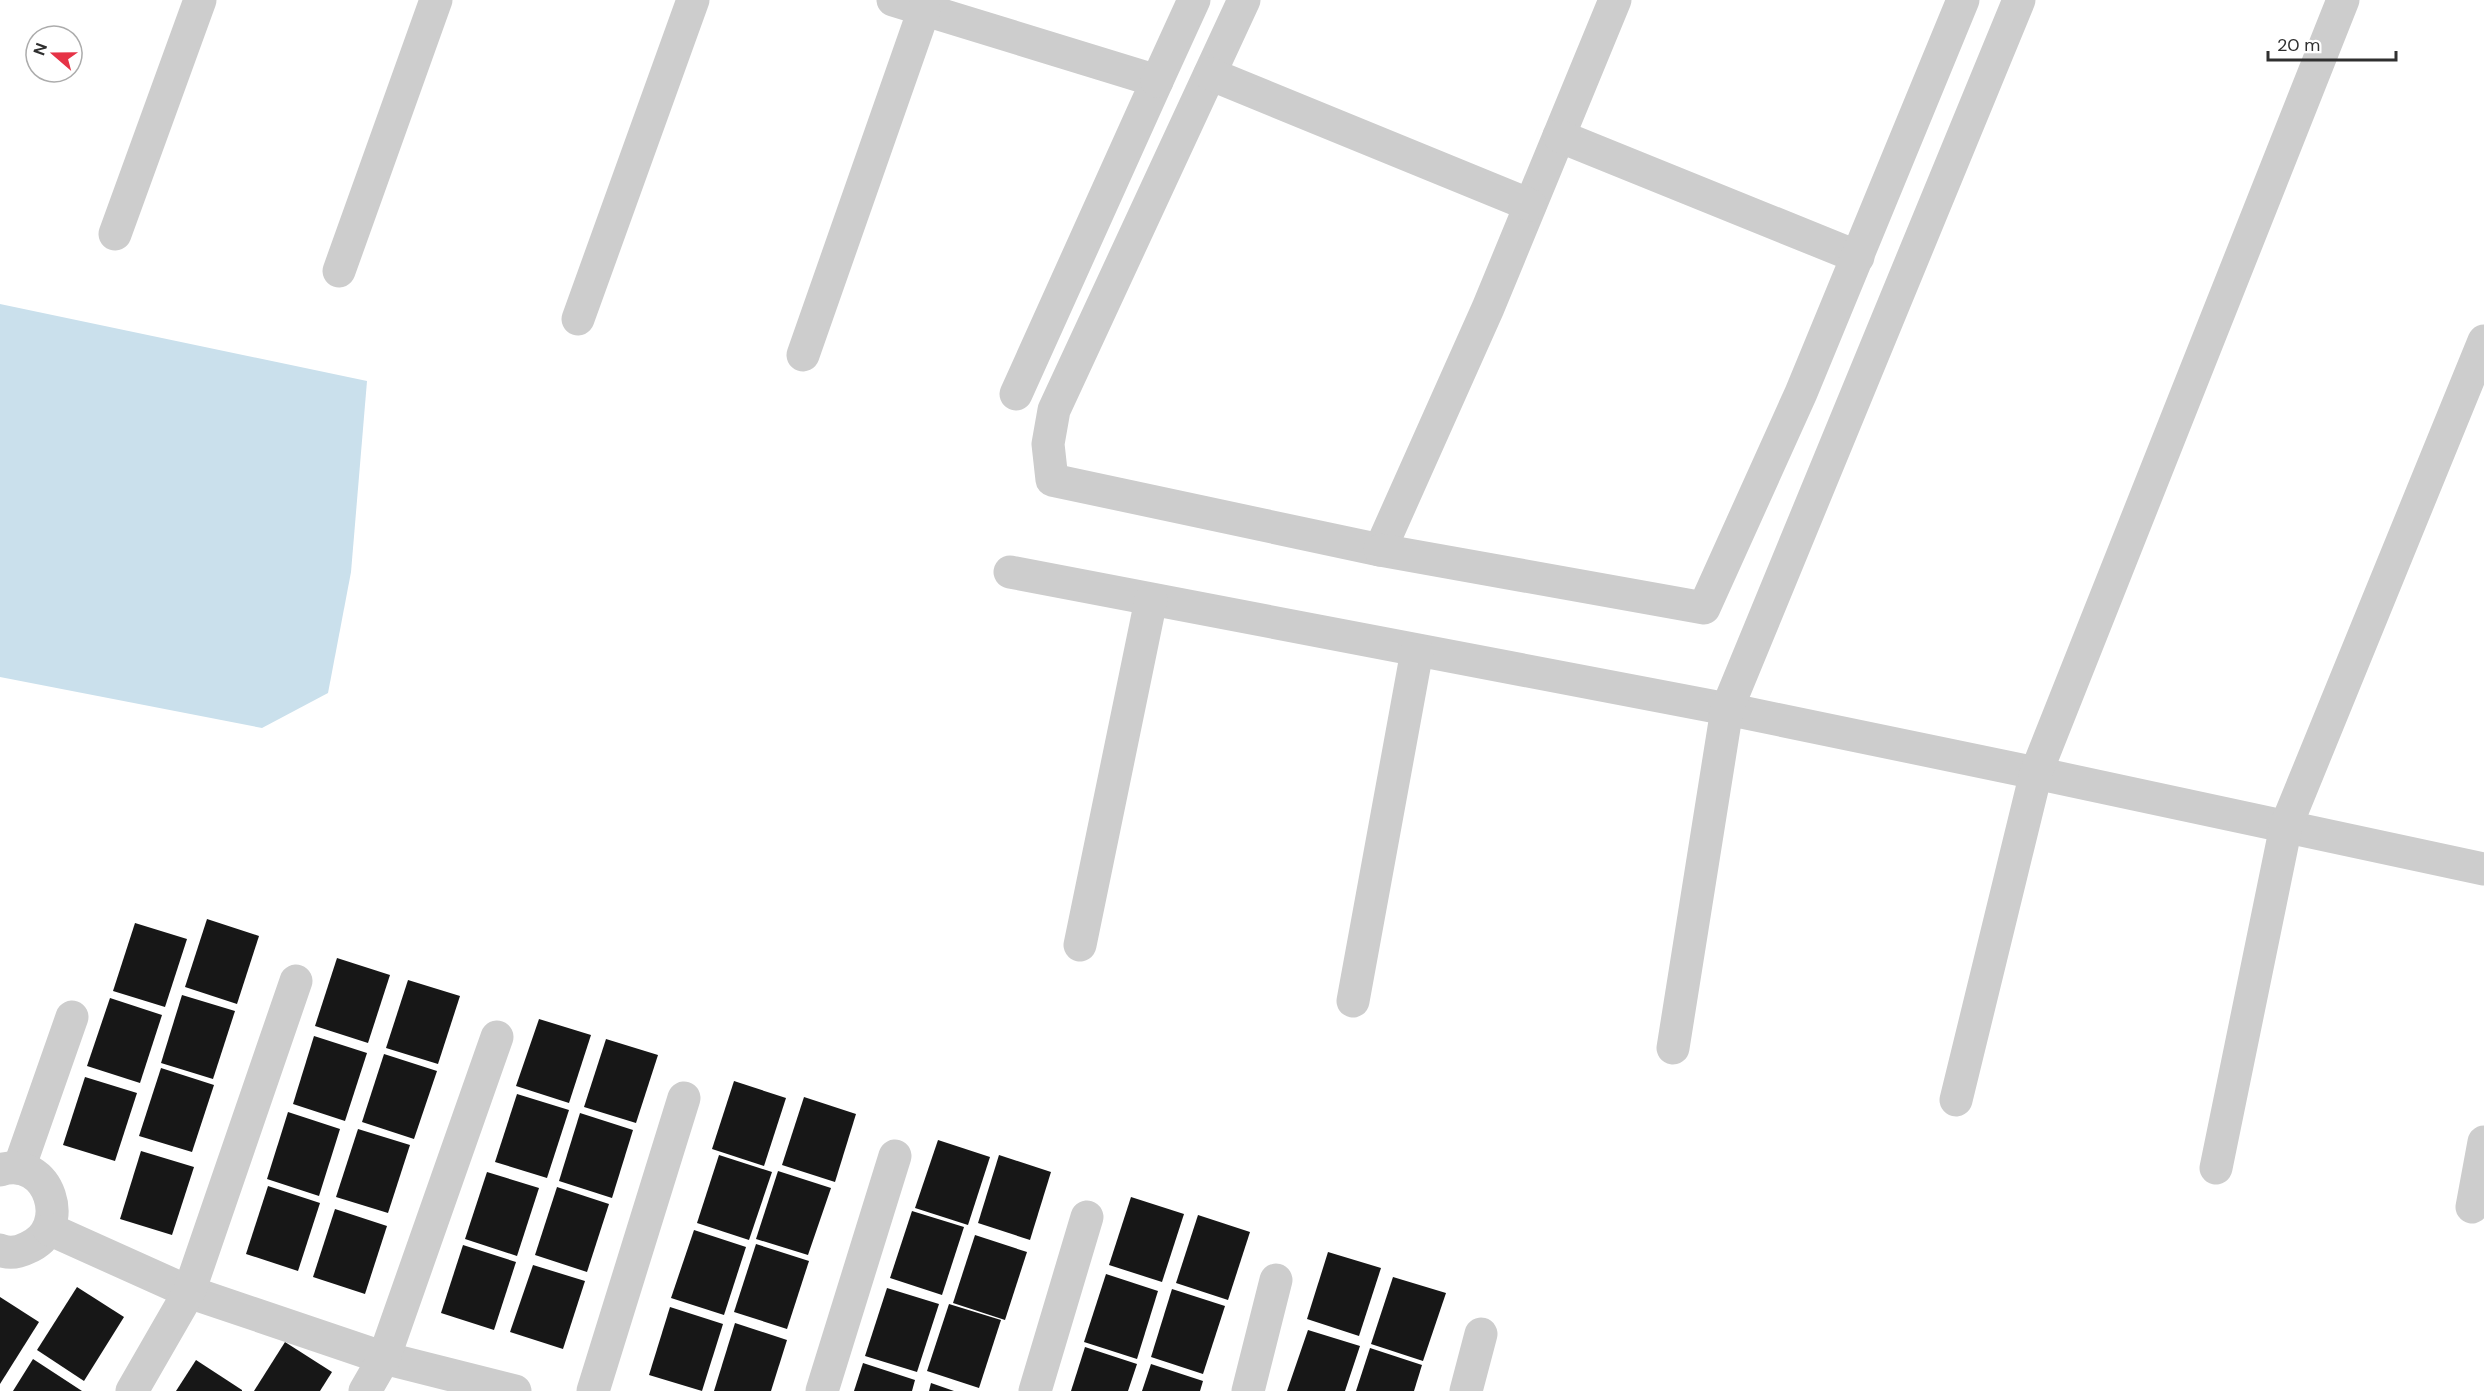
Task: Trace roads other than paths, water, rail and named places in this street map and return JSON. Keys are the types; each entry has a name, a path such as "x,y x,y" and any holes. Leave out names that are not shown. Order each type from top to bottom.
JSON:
{"street":[{"path":"115,234 200,0"},
{"path":"339,271 436,0"},
{"path":"578,319 693,0"},
{"path":"893,0 946,9 1157,81"},
{"path":"1016,394 1194,0"},
{"path":"1244,0 1054,410 1048,444 1052,480 1380,550 1704,608 1801,393 1963,0"},
{"path":"1380,550 1488,308 1615,0"},
{"path":"1673,1048 1727,709 2019,0"},
{"path":"1956,1100 2036,773 2343,0"},
{"path":"802,355 946,9"},
{"path":"1210,74 1530,205"},
{"path":"1559,136 1858,257"},
{"path":"2216,1167 2286,826 2484,342"},
{"path":"1010,572 1727,709 2484,869"},
{"path":"1080,945 1151,600"},
{"path":"1353,1001 1417,651"},
{"path":"132,1391 189,1292 296,981"},
{"path":"0,1250 18,1252 30,1247 41,1240 49,1229 53,1217 53,1204 42,1180 31,1173 9,1169 72,1017"},
{"path":"365,1391 384,1358 497,1037"},
{"path":"592,1391 684,1098"},
{"path":"2472,1207 2484,1142"},
{"path":"822,1391 895,1156"},
{"path":"1035,1391 1087,1216"},
{"path":"49,1229 189,1292 384,1358 515,1391"},
{"path":"1248,1391 1276,1280"},
{"path":"1466,1391 1480,1334"}],"water":[{"path":"0,304 367,381 351,572 328,693 262,728 0,677"}]}
